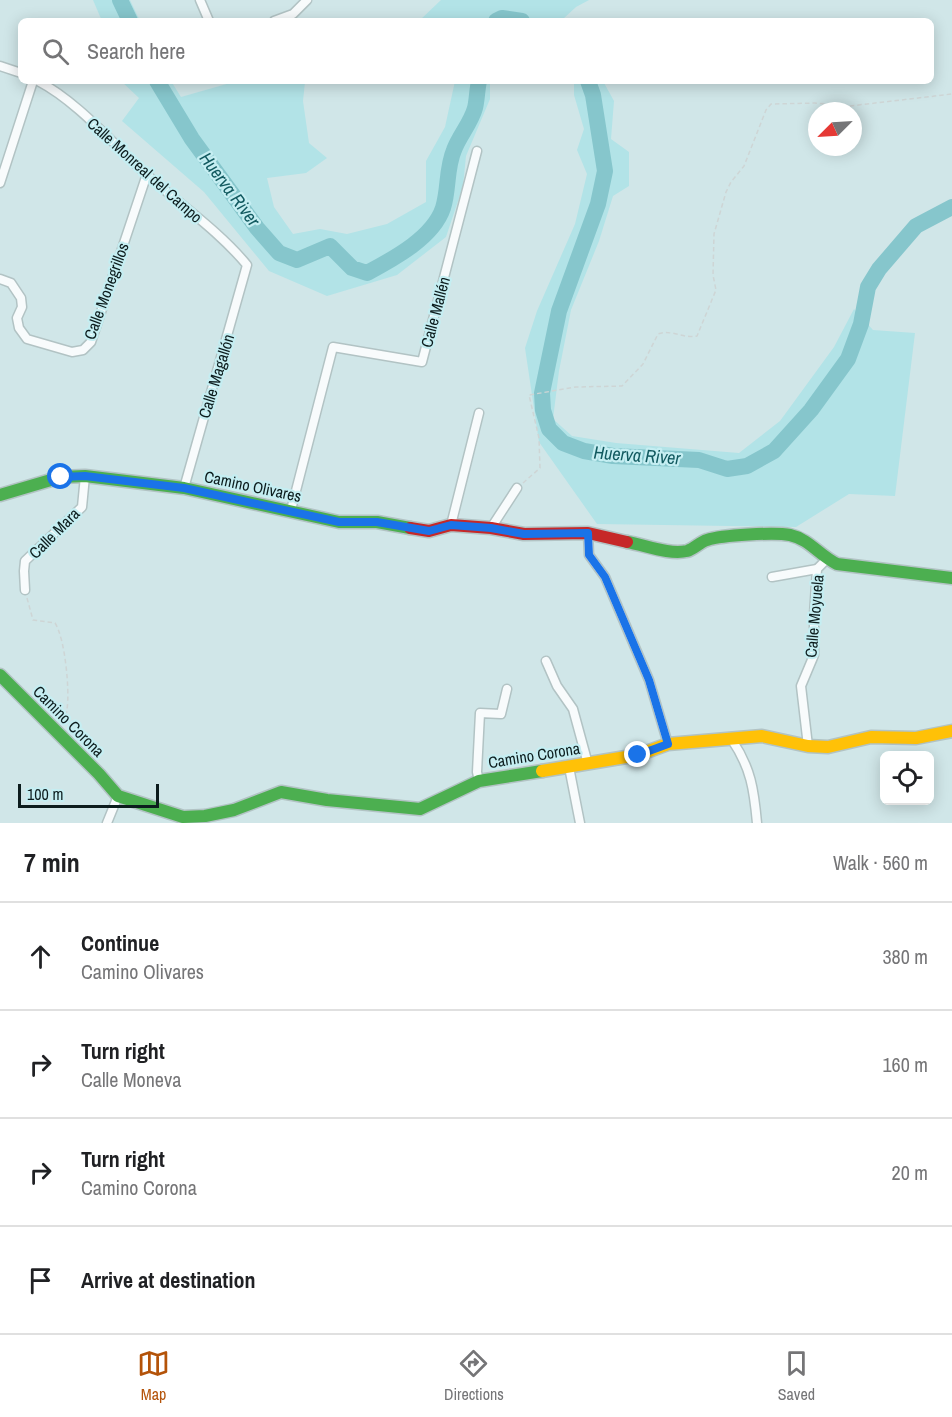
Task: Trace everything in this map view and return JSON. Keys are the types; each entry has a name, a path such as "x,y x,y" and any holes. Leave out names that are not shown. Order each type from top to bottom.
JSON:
{"street":[{"path":"200,0 209,18"},
{"path":"282,18 293,14 307,0"},
{"path":"0,66 18,72"},
{"path":"0,183 32,84"},
{"name":"Calle Monreal del Campo","path":"44,84 57,91 147,174 235,249 248,265"},
{"name":"Calle Mallén","path":"291,510 333,347 422,362 477,151"},
{"name":"Calle Monegrillos","path":"0,279 11,283 21,298 19,328 27,339 72,352 83,350 91,342 147,174"},
{"name":"Calle Magallón","path":"184,488 248,265"},
{"path":"451,525 479,413"},
{"name":"Camino Olivares","path":"0,495 61,477 85,476 184,488 339,522 377,522 429,531 451,525 491,528 524,534 588,533 671,551 687,551 707,540 772,533 792,535 808,542 827,559 837,564 952,578"},
{"name":"Calle Mara","path":"25,590 25,561 82,507 85,476"},
{"path":"491,528 517,488"},
{"path":"588,533 589,555 605,577 645,669 668,744"},
{"name":"Calle Moyuela","path":"808,746 801,686 814,655 814,615 818,568 827,559"},
{"path":"772,577 818,568"},
{"path":"546,661 557,686 573,710 588,764"},
{"name":"Camino Corona","path":"0,675 118,796 183,817 205,816 234,810 281,792 327,800 420,809 479,781 638,755 668,744 762,736 808,746 828,747 871,736 916,738 952,731"},
{"path":"479,781 477,772 480,713 501,714 507,689"},
{"path":"732,740 749,769 757,823"},
{"path":"569,768 580,823"},
{"path":"107,823 118,796"}],"path":[{"path":"517,488 540,468 538,438 529,394 576,387 622,386 643,364 658,334 664,331 691,338 697,336 717,290 713,275 714,234 726,192 744,166 766,110 771,104 815,103 850,106 952,94"},
{"path":"25,590 33,620 55,623 59,629 63,647 68,709 59,736"}],"shaded area":[{"path":"93,0 130,0 139,18 101,18"},
{"path":"441,0 589,0 576,7 564,18 422,18"},
{"path":"124,84 173,84 181,97 226,84 305,84 303,101 309,143 327,158 306,173 267,178 274,207 293,234 320,229 347,234 387,224 426,202 426,161 445,127 454,84 490,84 490,99 466,156 463,186 446,237 397,275 327,296 269,271 204,192 122,121 139,98"},
{"path":"574,84 605,84 614,101 611,139 629,152 629,186 613,196 599,241 571,310 559,371 553,419 572,436 616,443 739,453 780,421 834,347 854,309 873,330 915,333 895,496 849,494 796,527 597,524 539,442 525,348 537,311 575,224 587,174 577,150 584,129 574,95"}],"waterway":[{"name":"Huerva River","path":"120,0 129,18"},
{"name":"Huerva River","path":"159,84 192,139 257,228 279,253 297,260 330,246 352,268 367,273 411,246 431,229 438,219 445,201 451,157 473,114 479,84"},
{"name":"Huerva River","path":"589,84 593,95 605,171 598,204 559,311 542,393 543,410 549,429 563,443 584,451 613,456 699,460 727,469 747,466 774,451 811,410 848,359 861,324 868,287 879,269 916,226 952,207"}],"traffic: fast":[{"path":"0,495 61,477 85,476 184,488 339,522 377,522 410,528"},
{"path":"627,542 680,552 690,550 714,538 748,534 783,534 803,540 837,564 952,578"},
{"path":"0,675 118,796 183,817 205,816 234,810 281,792 327,800 420,809 479,781 542,771"}],"traffic: slow":[{"path":"542,771 638,755 668,744 762,736 808,746 828,747 871,737 916,738 952,731"}],"traffic: jam":[{"path":"410,528 429,531 451,525 491,528 524,534 588,533 627,542"}],"route":[{"path":"61,477 85,476 184,488 339,522 377,522 429,531 451,525 491,528 524,534 588,533 589,555 605,577 649,680 668,744 638,755"}]}
